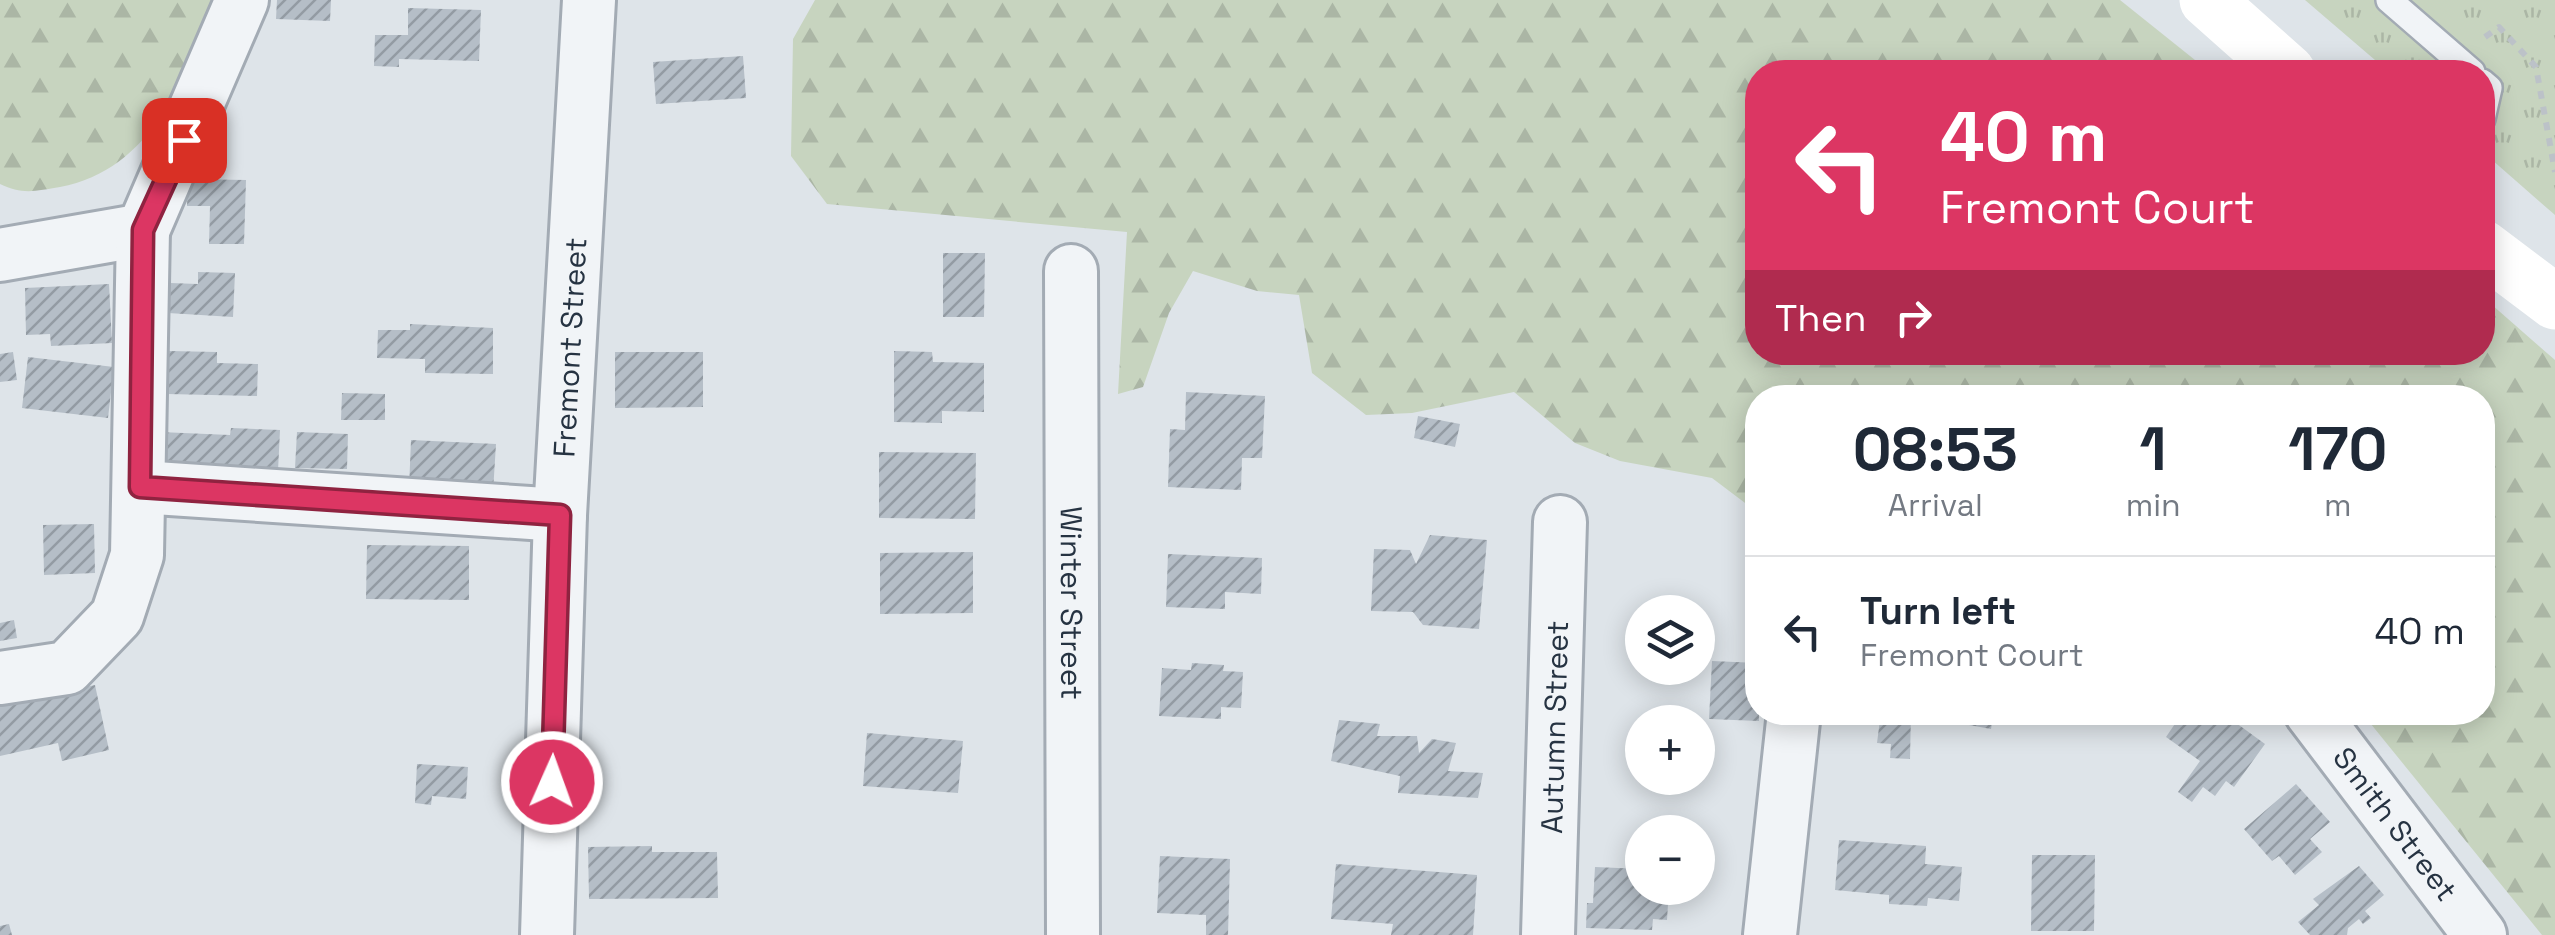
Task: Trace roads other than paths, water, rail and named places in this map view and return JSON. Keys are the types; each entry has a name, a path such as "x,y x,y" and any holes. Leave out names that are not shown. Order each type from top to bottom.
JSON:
{"street":[{"path":"0,678 67,668 116,616 137,554 143,230 198,110 242,0"},
{"name":"Fremont Street","path":"546,935 560,515 589,0"},
{"path":"2207,0 2274,60"},
{"path":"0,255 143,230"},
{"path":"2495,257 2555,302"},
{"name":"Winter Street","path":"1071,271 1073,935"},
{"path":"140,487 560,515"},
{"name":"Autumn Street","path":"1548,935 1560,522"},
{"path":"1770,935 1793,725"},
{"name":"Smith Street","path":"2320,725 2480,935"}],"lane":[{"path":"2389,0 2458,60"}]}
